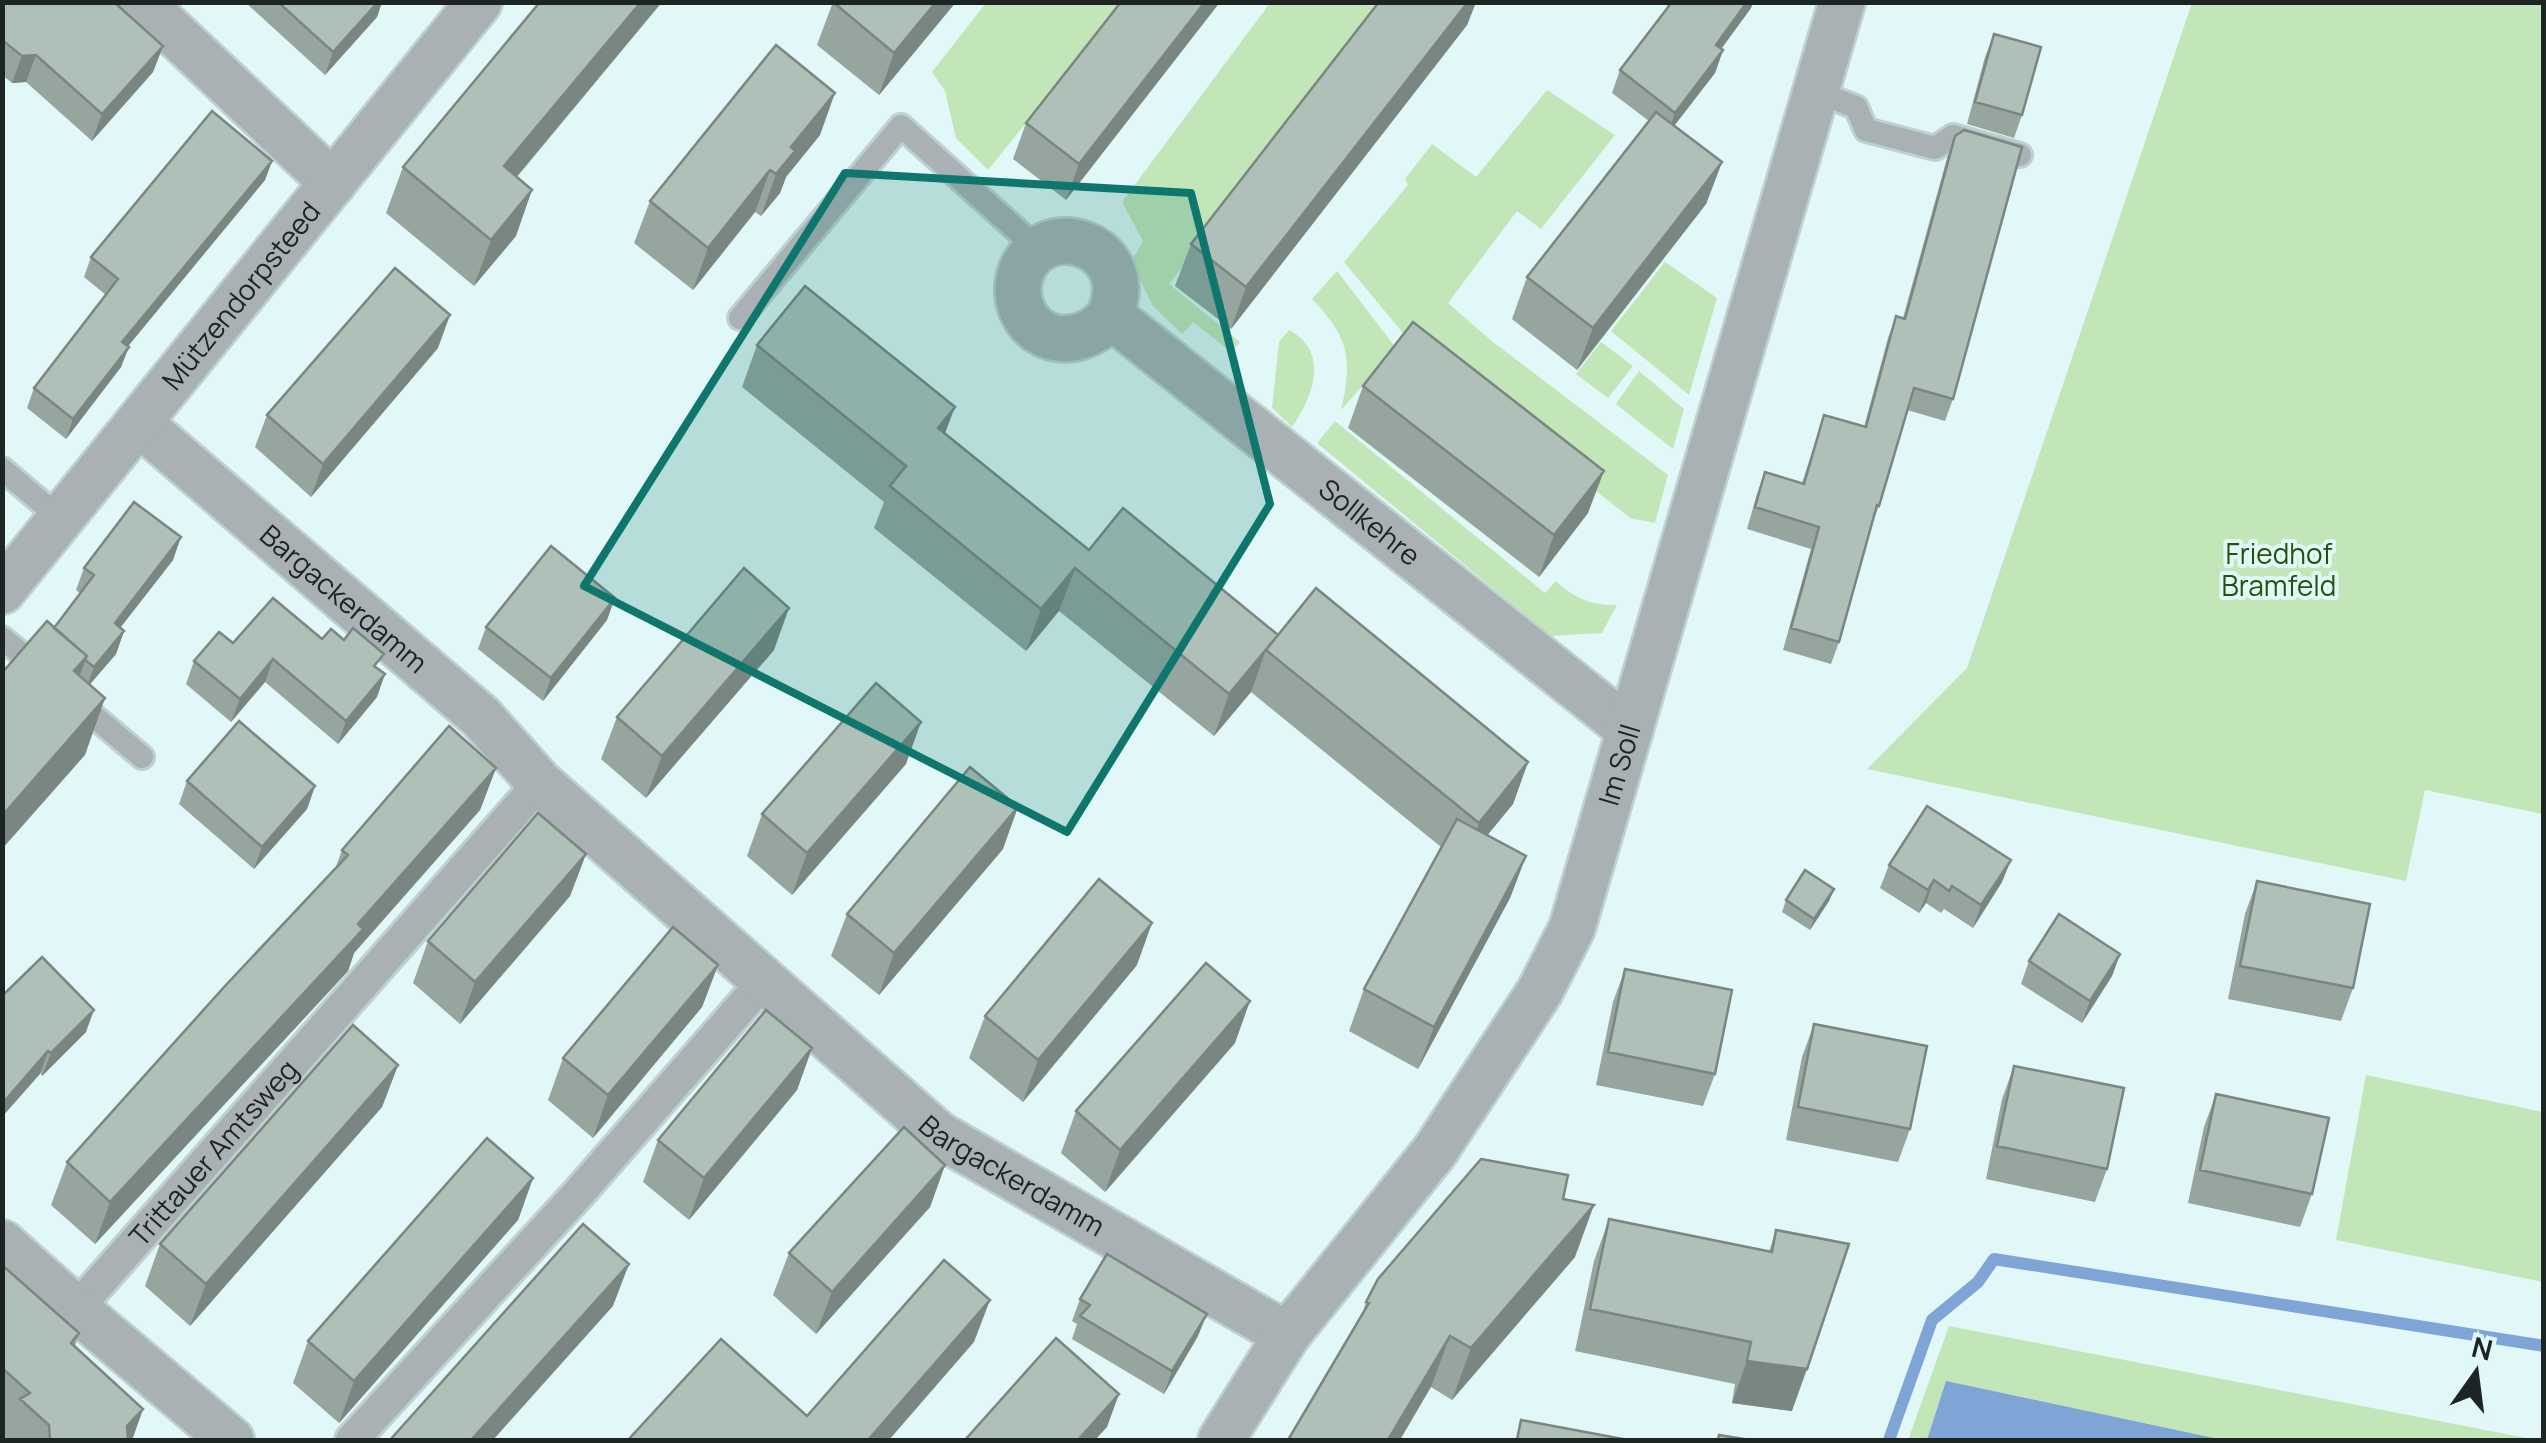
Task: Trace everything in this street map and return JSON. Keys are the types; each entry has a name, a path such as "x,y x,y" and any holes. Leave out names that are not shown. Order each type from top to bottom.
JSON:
{"street":[{"path":"141,2 333,183"},
{"name":"Mützendorpsteed","path":"2,591 480,2"},
{"name":"Im Soll","path":"1221,1440 1288,1335 1435,1152 1540,991 1572,928 1842,2"},
{"path":"1070,241 1094,248 1104,256 1116,278 1115,304 1110,315 1103,325 1082,337 1052,338 1039,330 1022,310 1018,287 1026,262 1039,250 1057,242 1070,241"},
{"name":"Sollkehre","path":"1110,315 1630,730"},
{"name":"Bargackerdamm","path":"139,423 482,717 540,783 940,1134 1288,1335"},
{"name":"Trittauer Amtsweg","path":"76,1309 540,783"},
{"path":"352,1440 578,1194 764,981"},
{"path":"2,1243 231,1440"}],"lane":[{"path":"1816,92 1856,106 1866,130 1935,148 1952,136 2020,155"},
{"path":"740,318 902,126 1039,250"},
{"path":"2,469 61,519"},
{"path":"2,638 142,757"}],"highlighted area":[{"path":"845,173 1191,193 1270,504 1067,832 584,586"}],"green space":[{"path":"986,3 1123,3 988,170 956,138 945,91 932,72"},
{"path":"1270,3 1389,3 1169,284 1240,342 1231,352 1193,322 1182,334 1153,306 1131,262 1143,241 1122,202"},
{"name":"Friedhof Bramfeld","path":"2192,3 2543,3 2543,814 2425,790 2406,881 1867,769 1967,668"},
{"path":"1547,90 1615,135 1541,229 1517,211 1448,303 1493,342 1668,475 1655,523 1630,518 1412,344 1344,262 1408,185 1405,179 1432,144 1476,177"},
{"path":"1665,262 1717,298 1689,395 1611,331"},
{"path":"1337,271 1396,348 1341,410 1347,376 1345,350 1334,325 1312,299"},
{"path":"1289,330 1302,339 1314,363 1311,389 1292,427 1272,408 1279,342"},
{"path":"1601,342 1633,366 1608,398 1576,374"},
{"path":"1639,371 1684,409 1673,449 1616,404"},
{"path":"1335,421 1545,593 1556,581 1584,600 1617,605 1602,633 1551,636 1317,443"},
{"path":"2366,1075 2543,1112 2543,1282 2336,1240"},
{"path":"1949,1326 2537,1440 1908,1440"}],"water":[{"path":"1946,1381 2223,1440 1927,1440"}],"building":[{"path":"2,2 114,2 163,46 102,114 36,55 22,56 2,40"},
{"path":"278,2 378,2 333,52"},
{"path":"540,2 641,2 504,166 532,190 491,240 403,167"},
{"path":"833,2 936,2 894,53"},
{"path":"1121,2 1205,2 1079,164 1026,123"},
{"path":"1379,2 1468,2 1246,287 1191,244"},
{"path":"1672,2 1747,2 1716,45 1723,50 1675,113 1620,70"},
{"path":"1994,34 2041,47 2022,115 1975,102"},
{"path":"776,45 835,93 791,147 795,151 776,174 770,170 708,248 650,201"},
{"path":"212,111 272,161 122,342 129,347 73,419 34,388 118,279 91,257"},
{"path":"1656,112 1722,162 1593,328 1527,277"},
{"path":"1964,130 2022,147 1953,399 1914,388 1839,642 1791,628 1819,527 1755,507 1765,472 1804,484 1824,415 1866,427 1896,316 1905,319 1955,136"},
{"path":"395,268 450,315 323,464 267,415"},
{"path":"805,286 955,407 938,428 1089,550 1123,508 1278,635 1229,694 1075,568 1041,609 890,486 906,466 757,345"},
{"path":"1413,322 1604,471 1554,535 1363,386"},
{"path":"134,502 181,537 115,623 124,631 94,667 54,628 94,575 84,568"},
{"path":"551,546 615,598 551,678 486,627"},
{"path":"744,568 789,608 662,756 617,717"},
{"path":"1316,588 1528,762 1479,823 1266,650"},
{"path":"273,598 322,639 331,629 344,640 353,628 384,654 374,666 385,674 346,721 273,659 240,699 194,661 219,632 233,643"},
{"path":"47,621 87,656 74,671 105,698 2,816 2,673"},
{"path":"876,683 921,722 807,853 762,814"},
{"path":"239,721 315,786 262,847 187,781"},
{"path":"449,726 496,768 358,924 363,929 110,1202 67,1162 348,855 342,850"},
{"path":"970,767 1018,807 894,953 847,914"},
{"path":"1927,806 2011,860 1981,905 1952,886 1949,891 1934,880 1928,890 1889,865"},
{"path":"538,813 586,854 475,982 428,941"},
{"path":"1457,819 1526,856 1434,1027 1364,989"},
{"path":"1805,870 1834,889 1814,919 1786,900"},
{"path":"1099,879 1152,923 1038,1060 985,1016"},
{"path":"2257,881 2370,904 2353,988 2240,966"},
{"path":"2059,914 2120,954 2090,1001 2029,961"},
{"path":"673,927 718,965 608,1095 563,1058"},
{"path":"42,957 94,1010 51,1053 48,1051 2,1104 2,996"},
{"path":"1206,963 1250,1001 1120,1150 1076,1111"},
{"path":"1625,969 1732,990 1715,1074 1608,1052"},
{"path":"766,1010 812,1048 704,1178 658,1140"},
{"path":"1814,1024 1927,1046 1910,1129 1798,1107"},
{"path":"353,1025 398,1065 206,1284 160,1244"},
{"path":"2014,1066 2124,1088 2107,1169 1997,1146"},
{"path":"2216,1094 2329,1118 2312,1194 2200,1170"},
{"path":"904,1127 945,1165 832,1292 789,1253"},
{"path":"487,1138 533,1178 354,1381 308,1341"},
{"path":"1481,1159 1568,1175 1563,1199 1594,1205 1471,1348 1450,1336 1388,1440 1288,1440 1369,1303 1366,1302 1378,1279"},
{"path":"1609,1219 1772,1252 1776,1230 1849,1244 1807,1369 1747,1361 1751,1342 1590,1309"},
{"path":"583,1224 629,1264 471,1440 390,1440"},
{"path":"1107,1254 1207,1314 1172,1371 1080,1316 1090,1305 1080,1299"},
{"path":"944,1260 990,1300 868,1440 628,1440 721,1339 807,1416"},
{"path":"2,1265 79,1333 71,1343 143,1409 127,1426 128,1440 50,1440 49,1425 20,1399 30,1393 2,1368"},
{"path":"1056,1338 1119,1394 1078,1440 965,1440"},
{"path":"1521,1420 1628,1440 1517,1440"},
{"path":"1719,1435 1750,1440 1718,1440"}],"waterway":[{"path":"1889,1440 1932,1320 1978,1282 1994,1259 2544,1346"}]}
